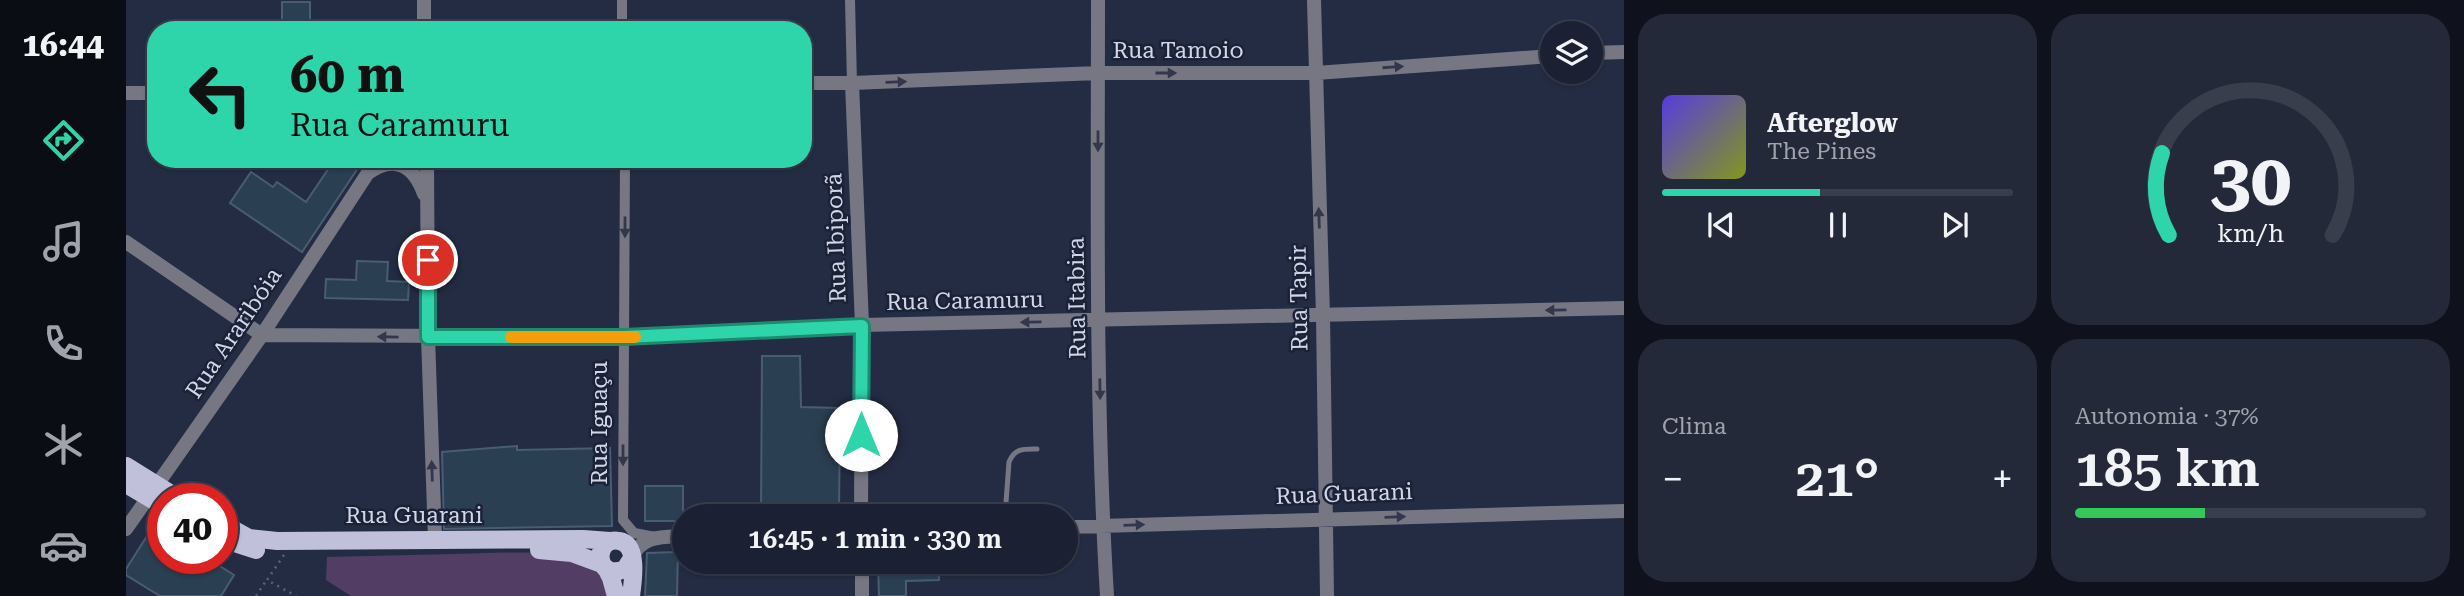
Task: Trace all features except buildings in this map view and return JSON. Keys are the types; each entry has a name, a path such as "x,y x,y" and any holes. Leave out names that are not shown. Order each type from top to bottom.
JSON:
{"main road":[{"path":"126,466 147,488"},
{"path":"126,484 147,493"},
{"name":"Rua Guarani","path":"238,532 249,538 277,541 610,541"},
{"path":"616,596 600,553 610,541 621,541 632,553 631,596"},
{"name":"Rua Guarani","path":"238,545 254,550 286,552 549,550 578,555 604,566"},
{"path":"604,566 610,571 621,571 628,567 632,558"}],"street":[{"path":"424,0 424,21"},
{"path":"622,0 622,21"},
{"name":"Rua Ibiporã","path":"850,0 862,326 861,504"},
{"name":"Rua Itabira","path":"1098,0 1102,526 1107,596"},
{"name":"Rua Tapir","path":"1314,0 1323,316 1326,596"},
{"path":"1603,53 1624,52"},
{"name":"Rua Tamoio","path":"812,83 1098,73 1316,73 1540,57"},
{"path":"126,93 147,93"},
{"name":"Rua Araribóia","path":"164,483 371,168"},
{"path":"367,173 376,168"},
{"path":"407,168 415,174 428,208"},
{"path":"427,168 428,337 435,539"},
{"name":"Rua Iguaçu","path":"623,520 625,168"},
{"path":"126,242 262,335"},
{"name":"Rua Caramuru","path":"262,335 624,337 862,326 1624,308"},
{"name":"Rua Araribóia","path":"126,530 147,505"},
{"name":"Rua Guarani","path":"1078,527 1624,511"},
{"path":"610,541 617,536 623,520 634,533 672,537"},
{"path":"632,558 641,544 658,537"},
{"path":"862,574 862,596"}],"lane":[{"path":"1006,504 1009,462 1013,454 1021,449 1037,449"}],"path":[{"path":"256,596 286,552"},
{"path":"267,580 296,596"},
{"path":"285,590 285,596"}],"shaded area":[{"path":"524,553 560,555 590,564 602,578 609,596 351,596 326,580 327,557"}],"slow traffic":[{"path":"511,337 635,337"}],"route":[{"path":"428,260 428,337 624,337 862,326 861,435"}]}
